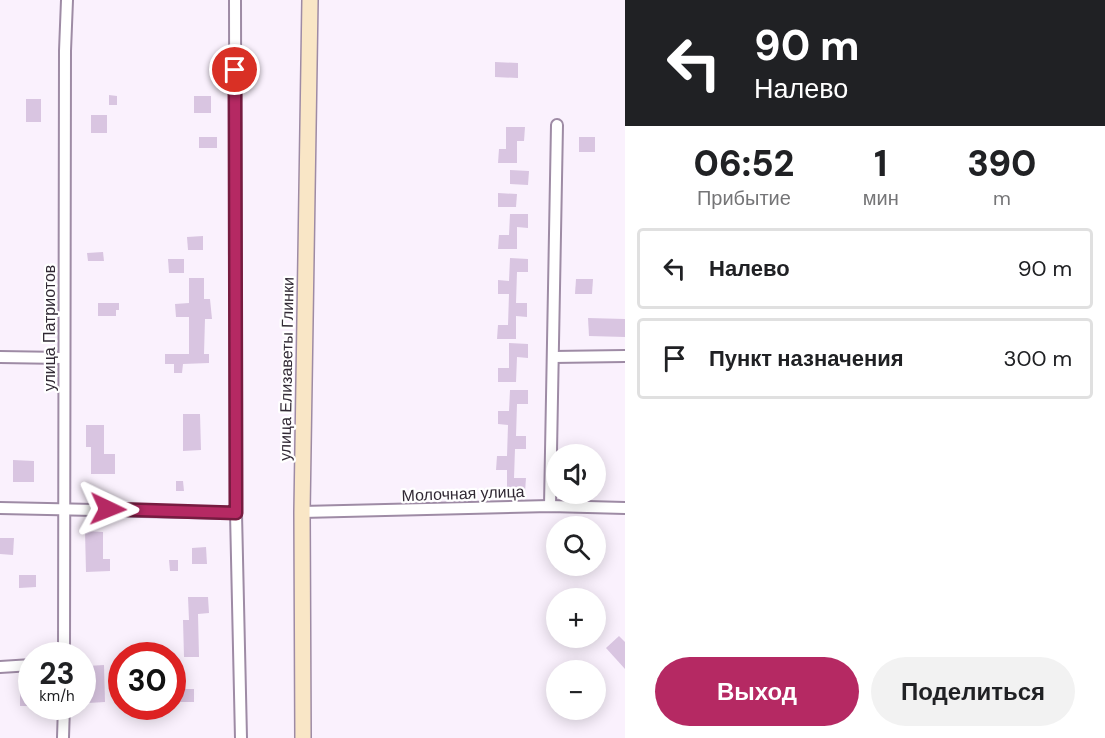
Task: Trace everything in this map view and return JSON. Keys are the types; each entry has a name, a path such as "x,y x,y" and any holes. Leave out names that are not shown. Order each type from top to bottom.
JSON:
{"street":[{"name":"улица Патриотов","path":"64,642 66,508 63,358 64,51 67,0"},
{"path":"235,0 236,513 241,738"},
{"name":"улица Елизаветы Глинки","path":"303,738 302,512 310,0"},
{"path":"550,506 557,124"},
{"path":"0,357 63,358"},
{"path":"553,357 625,357"},
{"name":"Молочная улица","path":"302,512 550,506 625,508"},
{"path":"0,508 236,513"},
{"path":"0,667 18,666"},
{"path":"63,738 64,720"}],"building":[{"path":"495,62 518,63 518,78 495,77"},
{"path":"109,95 117,96 117,105 109,105"},
{"path":"194,96 211,96 211,113 194,113"},
{"path":"26,99 41,99 41,122 26,122"},
{"path":"91,115 107,115 107,133 91,133"},
{"path":"506,127 525,127 524,141 517,141 517,163 498,163 499,149 506,149"},
{"path":"199,137 217,137 217,148 199,148"},
{"path":"579,137 595,137 595,152 579,152"},
{"path":"510,170 529,171 528,185 510,184"},
{"path":"498,193 517,194 516,207 498,207"},
{"path":"510,214 528,214 528,228 517,227 517,249 498,249 499,235 509,235"},
{"path":"203,236 203,250 188,250 187,237"},
{"path":"103,252 104,261 88,261 87,253"},
{"path":"510,258 528,259 528,272 517,272 516,303 527,303 527,317 516,316 516,339 497,339 498,325 508,325 509,294 498,294 498,280 509,281"},
{"path":"168,259 184,259 184,273 169,273"},
{"path":"189,278 204,278 204,299 210,299 212,319 205,319 204,354 209,354 209,363 183,364 182,373 174,373 174,364 165,364 165,354 189,354 189,317 176,317 175,304 189,303"},
{"path":"576,279 593,279 592,294 575,294"},
{"path":"98,303 119,303 116,316 98,316"},
{"path":"588,318 625,319 625,337 589,336"},
{"path":"509,343 528,344 528,358 517,357 516,382 498,382 498,368 509,368"},
{"path":"510,390 528,390 528,404 517,404 516,436 526,436 526,449 515,449 514,478 526,478 525,492 507,491 507,470 496,470 497,456 507,456 508,425 498,424 498,411 509,411"},
{"path":"183,414 200,414 201,450 183,451"},
{"path":"86,425 104,425 104,454 115,454 115,474 91,474 91,447 86,447"},
{"path":"13,460 34,461 34,482 13,482"},
{"path":"176,481 183,481 184,491 176,491"},
{"path":"85,531 103,532 103,559 110,559 110,571 86,572"},
{"path":"0,538 14,538 13,555 0,554"},
{"path":"206,547 207,564 192,564 192,548"},
{"path":"169,560 178,560 178,571 170,571"},
{"path":"19,575 36,575 36,587 19,588"},
{"path":"188,597 208,597 209,613 198,614 199,657 186,657 183,620 189,620"},
{"path":"619,636 625,642 625,669 606,648"},
{"path":"96,665 104,665 105,702 96,703"},
{"path":"186,689 194,689 194,702 186,702"}],"route":[{"path":"108,509 236,513 235,70"}]}
